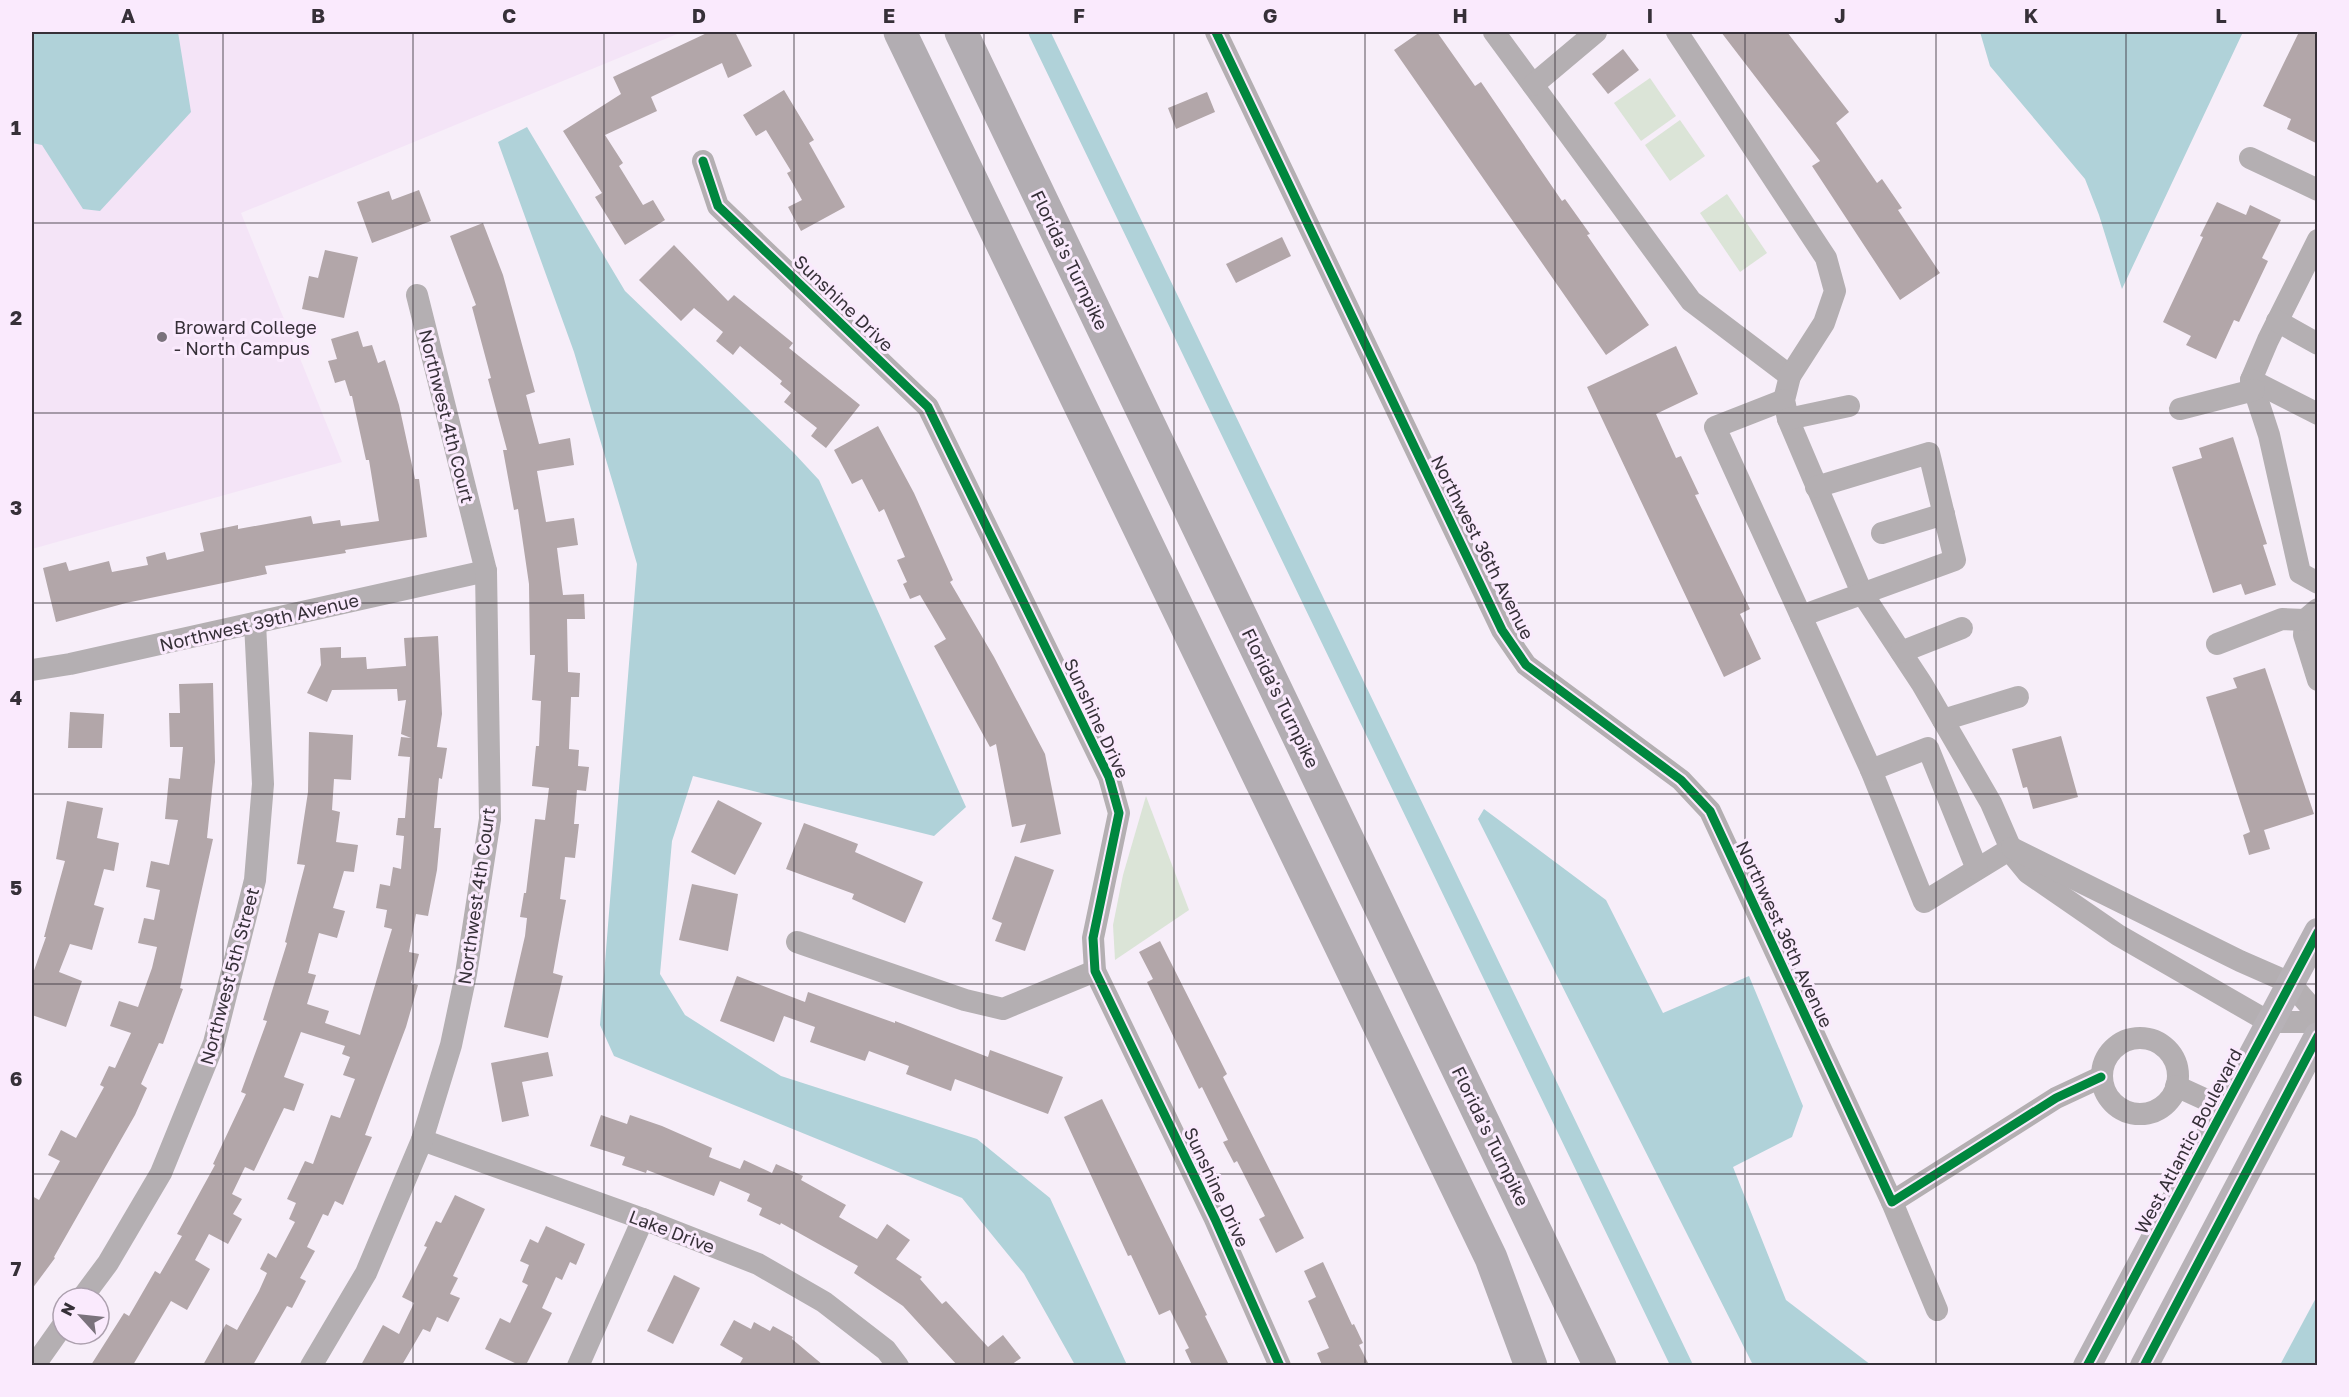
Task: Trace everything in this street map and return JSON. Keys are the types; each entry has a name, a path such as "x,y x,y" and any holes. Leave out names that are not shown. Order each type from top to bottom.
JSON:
{"highway":[{"path":"900,32 1491,1258 1531,1365"},
{"name":"Florida's Turnpike","path":"961,32 1600,1365"}],"main road":[{"name":"West Atlantic Boulevard","path":"2087,1365 2318,932"},
{"path":"2144,1365 2318,1036"}],"street":[{"name":"Northwest 36th Avenue","path":"1216,32 1502,630 1526,665 1681,780 1710,811 1893,1202 1937,1310"},
{"path":"1494,32 1691,302 1790,376"},
{"path":"1533,85 1596,32"},
{"path":"1677,32 1826,258 1835,291 1824,323 1790,376 1786,410 1816,487 1862,593 1943,720 1991,803 2014,856 2028,873 2118,935 2269,1022 2318,1022"},
{"path":"2250,158 2318,190"},
{"name":"Sunshine Drive","path":"703,161 718,206 928,407 1109,777 1119,813 1093,938 1095,971 1215,1219 1280,1365"},
{"path":"2318,240 2277,321 2253,385 2269,435 2300,573 2318,583"},
{"name":"Northwest 4th Court","path":"311,1365 366,1273 422,1140 451,1045 466,974 490,819 486,571 417,295"},
{"path":"2277,321 2318,344"},
{"path":"2180,409 2253,385 2318,414"},
{"path":"1849,406 1786,410 1715,427 1871,770 1924,902 2012,848"},
{"path":"1801,616 1955,560 1929,453 1816,487"},
{"path":"1882,533 1944,514"},
{"name":"Northwest 39th Avenue","path":"32,670 70,664 486,571"},
{"path":"2217,644 2282,619 2312,614"},
{"path":"2312,614 2304,635 2318,680"},
{"name":"Northwest 5th Street","path":"91,1286 108,1263 161,1173 214,1043 255,880 263,784 255,623"},
{"path":"1901,652 1962,628"},
{"path":"1943,720 2018,697"},
{"path":"1871,770 1928,748 1977,869"},
{"path":"2012,848 2240,961 2290,983 2318,1015"},
{"path":"2118,935 2133,907"},
{"path":"796,942 965,1000 1003,1009 1095,971"},
{"path":"2140,1038 2152,1040 2163,1046 2171,1055 2176,1066 2176,1086 2168,1102 2158,1110 2145,1114 2132,1114 2120,1109 2110,1101 2101,1077 2103,1065 2117,1045 2140,1038"},
{"path":"1893,1202 2056,1098 2101,1077"},
{"path":"2176,1086 2224,1108"},
{"name":"Lake Drive","path":"422,1140 643,1219 758,1264 824,1302 886,1350 898,1365"},
{"path":"578,1365 643,1219"},
{"path":"33,1365 51,1341"}],"shaded area":[{"name":"Broward College - North Campus","path":"32,32 682,32 241,213 342,462 32,549"},
{"path":"1650,78 1676,116 1641,141 1614,103"},
{"path":"1680,120 1705,156 1670,181 1645,145"},
{"path":"1727,194 1767,253 1740,272 1700,213"},
{"path":"1146,796 1189,910 1115,960 1113,925 1123,875"}],"water":[{"path":"32,32 178,32 191,112 100,211 83,209 42,145 32,143"},
{"path":"1980,32 2243,32 2122,289 2085,179 1990,66"},
{"path":"527,127 625,291 793,452 819,480 966,807 934,836 693,776 672,841 660,974 685,1015 781,1076 977,1139 1050,1198 1127,1365 1075,1365 1024,1274 962,1198 614,1056 600,1025 637,564 574,352 498,142"},
{"path":"1484,809 1606,900 1663,1013 1749,976 1803,1106 1792,1137 1733,1167 1786,1300 1871,1365 1753,1365 1478,819"},
{"path":"2317,1296 2317,1365 2280,1365"}],"building":[{"path":"709,32 735,32 752,66 728,78 722,63 651,97 657,111 605,135 623,163 619,166 643,205 653,200 665,220 625,245 595,197 602,193 563,131 621,94 613,77"},
{"path":"1420,32 1437,32 1475,86 1481,82 1562,201 1565,199 1590,234 1587,235 1649,325 1606,355 1394,50"},
{"path":"1721,32 1787,32 1849,112 1836,123 1877,183 1882,179 1902,208 1898,210 1940,273 1900,300 1812,166 1820,161"},
{"path":"2299,32 2318,32 2318,144 2287,129 2291,119 2263,106"},
{"path":"1623,49 1639,70 1608,94 1592,74"},
{"path":"784,90 814,140 809,143 845,207 801,231 788,207 802,200 787,173 791,171 766,130 756,136 743,115"},
{"path":"1207,92 1215,112 1176,129 1168,108"},
{"path":"419,190 431,221 372,243 357,202 389,191 392,200"},
{"path":"2217,202 2246,215 2250,205 2281,220 2262,258 2268,261 2239,322 2234,320 2216,359 2186,345 2191,336 2163,322"},
{"path":"483,223 503,275 535,392 526,395 539,444 570,438 574,465 537,471 546,522 574,518 578,545 557,548 563,595 584,594 585,619 567,619 568,672 580,673 579,697 571,697 569,749 579,750 578,766 589,767 586,791 577,790 574,824 579,824 575,858 565,857 560,899 566,900 553,973 563,976 548,1038 504,1027 525,936 527,918 520,917 524,893 526,893 535,819 545,820 549,788 532,786 536,746 539,746 541,701 532,700 535,655 530,655 529,584 518,509 514,510 503,450 507,450 472,307 476,305 450,236"},
{"path":"1282,237 1291,256 1236,283 1226,264"},
{"path":"674,245 728,301 734,295 793,343 789,348 860,405 826,448 811,436 817,428 784,402 791,393 780,384 782,381 740,346 733,355 716,341 723,332 694,308 681,321 639,280"},
{"path":"325,250 358,257 344,318 302,309 309,276 318,278"},
{"path":"358,331 363,347 372,345 378,363 385,360 399,405 415,479 419,479 427,537 265,566 267,574 126,603 56,622 43,568 66,562 69,571 109,561 112,572 148,565 146,557 165,552 167,560 204,551 200,533 238,525 238,529 311,516 313,524 340,520 341,526 379,521 369,460 366,460 352,396 350,396 345,380 335,383 328,361 337,359 331,339"},
{"path":"1676,346 1698,394 1656,414 1676,458 1681,456 1699,494 1695,495 1750,609 1740,614 1761,659 1724,677 1587,387"},
{"path":"878,426 914,493 953,580 950,582 994,657 1045,754 1061,834 1020,843 1026,824 1012,827 996,744 990,747 934,646 946,639 920,595 910,599 903,584 907,582 897,560 905,557 884,509 879,512 862,479 852,484 834,450"},
{"path":"2233,437 2267,544 2263,545 2276,585 2245,595 2241,584 2213,593 2172,467 2202,458 2199,448"},
{"path":"438,636 442,714 437,747 447,748 442,779 439,778 434,828 441,828 437,870 428,916 416,914 409,952 419,954 411,983 418,985 406,1027 365,1135 372,1137 343,1205 335,1201 328,1216 323,1214 307,1247 315,1251 300,1278 306,1281 292,1308 287,1306 253,1365 203,1365 226,1324 237,1330 259,1291 267,1273 260,1269 268,1253 276,1258 295,1222 289,1219 296,1203 287,1199 305,1161 313,1164 331,1115 340,1118 355,1079 343,1075 350,1057 342,1054 345,1046 301,1032 284,1077 304,1084 294,1111 284,1108 254,1171 245,1167 232,1194 242,1199 233,1214 242,1219 228,1244 209,1234 195,1260 210,1269 187,1310 171,1301 133,1365 91,1365 103,1346 111,1346 111,1333 124,1313 129,1316 155,1271 160,1274 182,1236 177,1234 215,1165 213,1164 246,1094 241,1092 267,1021 263,1020 287,943 285,942 305,865 297,864 308,792 309,732 353,735 351,780 334,779 332,810 340,812 336,842 358,845 354,872 344,871 333,908 345,911 337,938 319,933 308,973 316,975 307,1004 329,1011 325,1023 360,1035 392,929 384,927 387,910 376,908 380,884 390,886 393,867 401,869 404,836 396,835 398,818 405,818 410,757 398,756 401,737 411,738 401,734 406,700 398,701 397,689 332,690 327,702 307,693 321,665 320,648 341,647 341,658 366,657 367,669 406,666 404,638"},
{"path":"2265,668 2314,814 2264,830 2270,849 2249,855 2243,835 2250,832 2206,697 2237,688 2233,678"},
{"path":"213,683 215,762 207,838 213,839 180,988 183,989 163,1044 159,1043 141,1084 147,1088 135,1115 55,1258 32,1289 32,1196 39,1200 60,1161 48,1155 61,1130 76,1138 104,1087 100,1085 109,1066 115,1068 131,1033 110,1026 119,1001 138,1007 157,947 138,943 144,918 154,920 160,890 146,887 151,861 169,865 178,820 165,819 169,778 180,779 183,747 170,747 169,713 180,713 179,684"},
{"path":"70,712 104,714 102,748 68,748"},
{"path":"2061,736 2078,797 2033,809 2027,787 2023,788 2012,749"},
{"path":"718,800 762,823 735,875 691,852"},
{"path":"67,801 103,808 97,838 119,843 114,871 104,869 94,905 104,908 92,950 70,944 59,972 82,981 66,1027 32,1015 32,976 46,937 44,937 65,861 56,859"},
{"path":"804,823 858,844 855,852 923,882 905,923 852,899 854,894 786,869"},
{"path":"1015,856 1054,870 1025,951 995,941 1002,923 992,919"},
{"path":"692,884 738,894 728,951 679,940"},
{"path":"1160,941 1227,1074 1223,1077 1304,1238 1276,1253 1259,1219 1265,1216 1237,1161 1234,1163 1223,1142 1228,1140 1202,1087 1199,1089 1147,982 1153,979 1139,952"},
{"path":"737,976 805,1002 808,992 895,1023 895,1021 988,1057 990,1050 1063,1077 1048,1114 955,1079 951,1091 906,1074 909,1066 869,1051 865,1061 810,1042 815,1027 784,1016 774,1042 720,1021"},
{"path":"548,1052 553,1076 522,1082 529,1116 502,1122 491,1063"},
{"path":"1102,1099 1229,1365 1192,1365 1185,1350 1189,1348 1170,1310 1159,1315 1131,1255 1128,1256 1064,1117"},
{"path":"601,1115 627,1124 630,1115 662,1126 712,1148 709,1157 740,1169 744,1160 772,1173 776,1164 803,1176 801,1180 846,1205 839,1217 877,1239 887,1224 910,1240 896,1259 922,1277 920,1279 942,1304 946,1301 988,1347 1003,1335 1021,1358 1011,1365 957,1365 903,1306 854,1273 858,1266 781,1223 780,1225 759,1215 762,1208 747,1201 750,1194 720,1181 714,1196 647,1170 646,1173 622,1165 625,1157 590,1146"},
{"path":"455,1195 485,1209 453,1276 458,1278 450,1294 460,1298 448,1322 437,1317 430,1332 423,1329 402,1365 361,1365 383,1325 399,1334 414,1303 402,1297 427,1247 424,1246 436,1221 441,1223"},
{"path":"546,1226 585,1244 576,1265 570,1262 562,1280 556,1277 542,1308 552,1313 526,1365 519,1365 485,1349 500,1318 510,1323 528,1285 522,1282 529,1265 520,1261 530,1239 538,1243"},
{"path":"1323,1262 1352,1325 1354,1324 1363,1343 1359,1345 1369,1365 1322,1365 1317,1353 1329,1348 1308,1301 1316,1297 1304,1271"},
{"path":"674,1275 700,1288 673,1344 647,1331"},
{"path":"734,1320 751,1329 754,1322 770,1331 773,1326 793,1337 792,1339 823,1365 739,1365 743,1358 720,1345"}],"waterway":[{"path":"1039,32 1682,1366"}],"cycle path":[{"path":"1216,32 1502,630 1526,665 1681,780 1710,811 1892,1202 2056,1098 2101,1077"},
{"path":"703,161 718,206 928,407 1109,777 1119,813 1093,938 1095,971 1215,1219 1280,1366"},
{"path":"2087,1366 2318,932"},
{"path":"2144,1366 2318,1036"}],"place":[{"name":"Broward College - North Campus","path":"162,337"}]}
